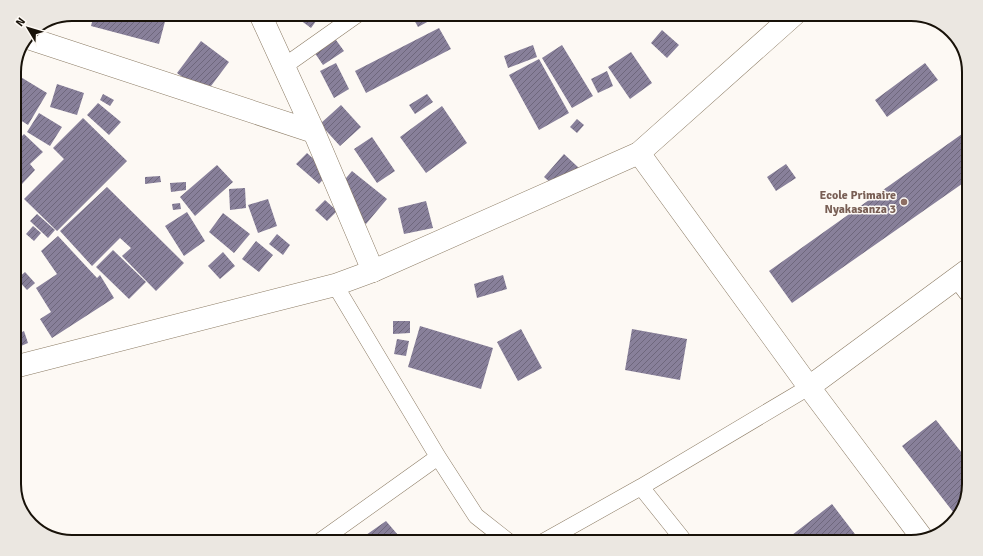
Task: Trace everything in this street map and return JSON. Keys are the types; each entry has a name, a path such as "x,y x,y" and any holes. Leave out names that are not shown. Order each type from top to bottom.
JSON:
{"street":[{"path":"263,21 314,132 373,271"},
{"path":"21,365 335,286 373,271 639,153 787,21"},
{"path":"48,45 314,132"},
{"path":"639,153 809,387 919,534"},
{"path":"809,387 962,283"}],"lane":[{"path":"283,66 348,21"},
{"path":"335,286 438,457 476,516 500,535"},
{"path":"555,535 641,487 809,387"},
{"path":"328,535 438,457"},
{"path":"641,487 679,535"}],"building":[{"path":"92,21 165,21 159,44 91,26"},
{"path":"301,21 316,21 311,28"},
{"path":"415,21 429,21 418,27"},
{"path":"439,28 451,49 366,93 355,71"},
{"path":"328,29 344,51 323,65 308,43"},
{"path":"662,30 679,45 667,58 651,43"},
{"path":"201,41 229,62 205,94 177,73"},
{"path":"533,45 537,57 508,68 504,56"},
{"path":"562,45 593,96 572,108 542,58"},
{"path":"631,52 652,83 630,99 608,67"},
{"path":"539,59 569,113 539,130 509,75"},
{"path":"336,63 349,89 334,98 320,71"},
{"path":"925,63 938,80 887,117 875,100"},
{"path":"607,71 613,86 598,93 591,79"},
{"path":"21,77 47,93 28,125 21,120"},
{"path":"57,84 84,93 77,115 50,107"},
{"path":"103,94 114,100 110,106 100,100"},
{"path":"427,94 433,102 415,114 409,105"},
{"path":"98,103 121,122 109,135 87,115"},
{"path":"341,105 361,127 340,146 320,124"},
{"path":"442,106 467,143 426,173 400,137"},
{"path":"39,113 62,127 50,146 27,132"},
{"path":"83,118 127,161 57,231 24,199 64,159 53,148"},
{"path":"577,119 584,125 577,133 570,127"},
{"path":"24,134 43,152 30,164 35,170 22,184 21,183 21,137"},
{"path":"962,134 962,184 792,303 769,271"},
{"path":"372,137 395,171 377,183 354,149"},
{"path":"307,153 329,173 319,184 296,164"},
{"path":"564,154 579,168 559,190 544,177"},
{"path":"786,164 796,178 776,191 767,177"},
{"path":"217,165 233,182 195,216 180,197"},
{"path":"352,171 387,199 366,224 331,196"},
{"path":"160,176 161,182 145,184 145,177"},
{"path":"186,182 186,190 171,192 170,183"},
{"path":"107,187 184,263 156,291 122,256 131,248 120,238 92,266 60,231"},
{"path":"245,188 246,208 230,210 229,189"},
{"path":"268,199 277,226 258,233 248,205"},
{"path":"325,200 337,211 327,221 315,210"},
{"path":"426,201 433,228 404,234 398,208"},
{"path":"180,203 181,209 173,210 172,204"},
{"path":"187,212 205,241 184,256 165,226"},
{"path":"223,213 250,234 234,253 209,232"},
{"path":"37,214 55,230 48,238 30,221"},
{"path":"33,226 41,233 34,241 26,234"},
{"path":"277,234 290,245 283,255 269,244"},
{"path":"58,236 97,278 100,275 114,298 52,338 40,319 51,312 36,288 57,274 41,251"},
{"path":"256,241 273,255 259,272 242,259"},
{"path":"113,250 146,282 129,299 96,267"},
{"path":"223,252 235,266 220,279 208,266"},
{"path":"25,272 35,283 27,290 21,283 21,276"},
{"path":"503,275 507,289 477,298 474,284"},
{"path":"393,321 410,321 410,333 393,334"},
{"path":"420,326 493,348 481,389 408,367"},
{"path":"521,329 542,368 518,381 497,342"},
{"path":"632,329 687,339 680,380 625,370"},
{"path":"24,331 28,343 21,346 21,332"},
{"path":"397,339 409,341 406,356 394,354"},
{"path":"936,420 962,453 962,490 958,503 953,512 902,446"},
{"path":"832,504 856,535 792,535"},
{"path":"386,521 398,535 366,535"}],"place":[{"name":"Ecole Primaire Nyakasanza 3","path":"904,202"}]}
